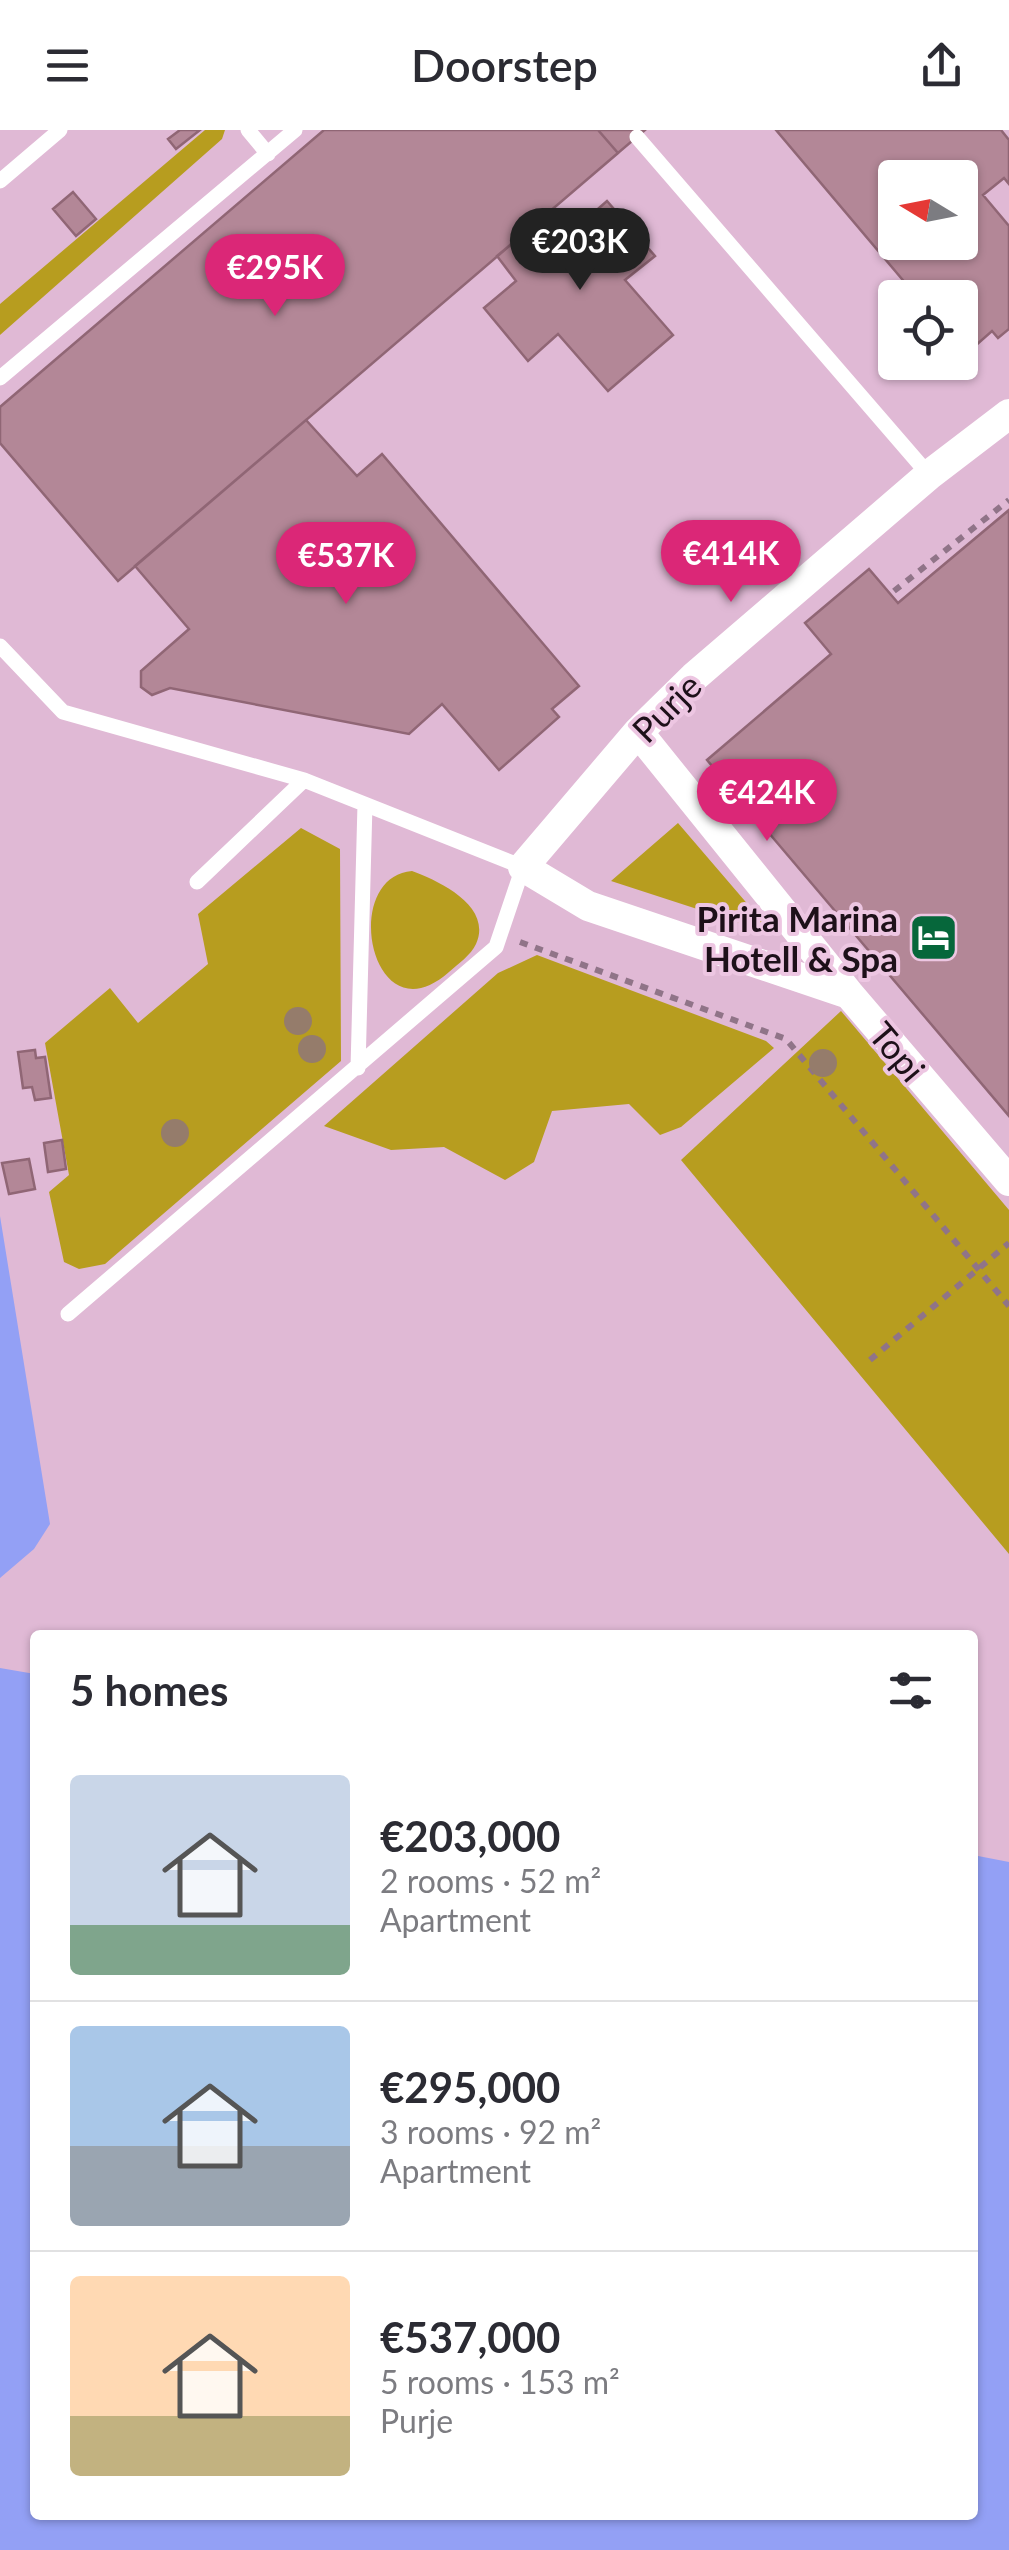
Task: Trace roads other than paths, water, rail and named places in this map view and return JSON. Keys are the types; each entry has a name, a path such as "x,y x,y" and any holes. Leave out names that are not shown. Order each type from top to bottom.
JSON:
{"street":[{"name":"Purje","path":"523,867 638,732 694,677 930,475 1004,429"},
{"name":"Topi","path":"638,732 850,994 1009,1181"},
{"path":"523,867 588,906 850,994"}],"lane":[{"path":"0,181 60,130"},
{"path":"248,130 268,154"},
{"path":"0,378 295,130"},
{"path":"637,137 930,475"},
{"path":"0,646 62,712 304,780 523,867 496,947 68,1314"},
{"path":"197,882 304,780"},
{"path":"358,1068 365,804"}],"water":[{"path":"0,1216 50,1524 34,1549 0,1578"},
{"path":"0,1668 30,1673 30,2520 978,2520 978,1856 1009,1862 1009,2550 0,2550"}],"place":[{"name":"Pirita Marina Hotell & Spa","path":"933,938"}]}
